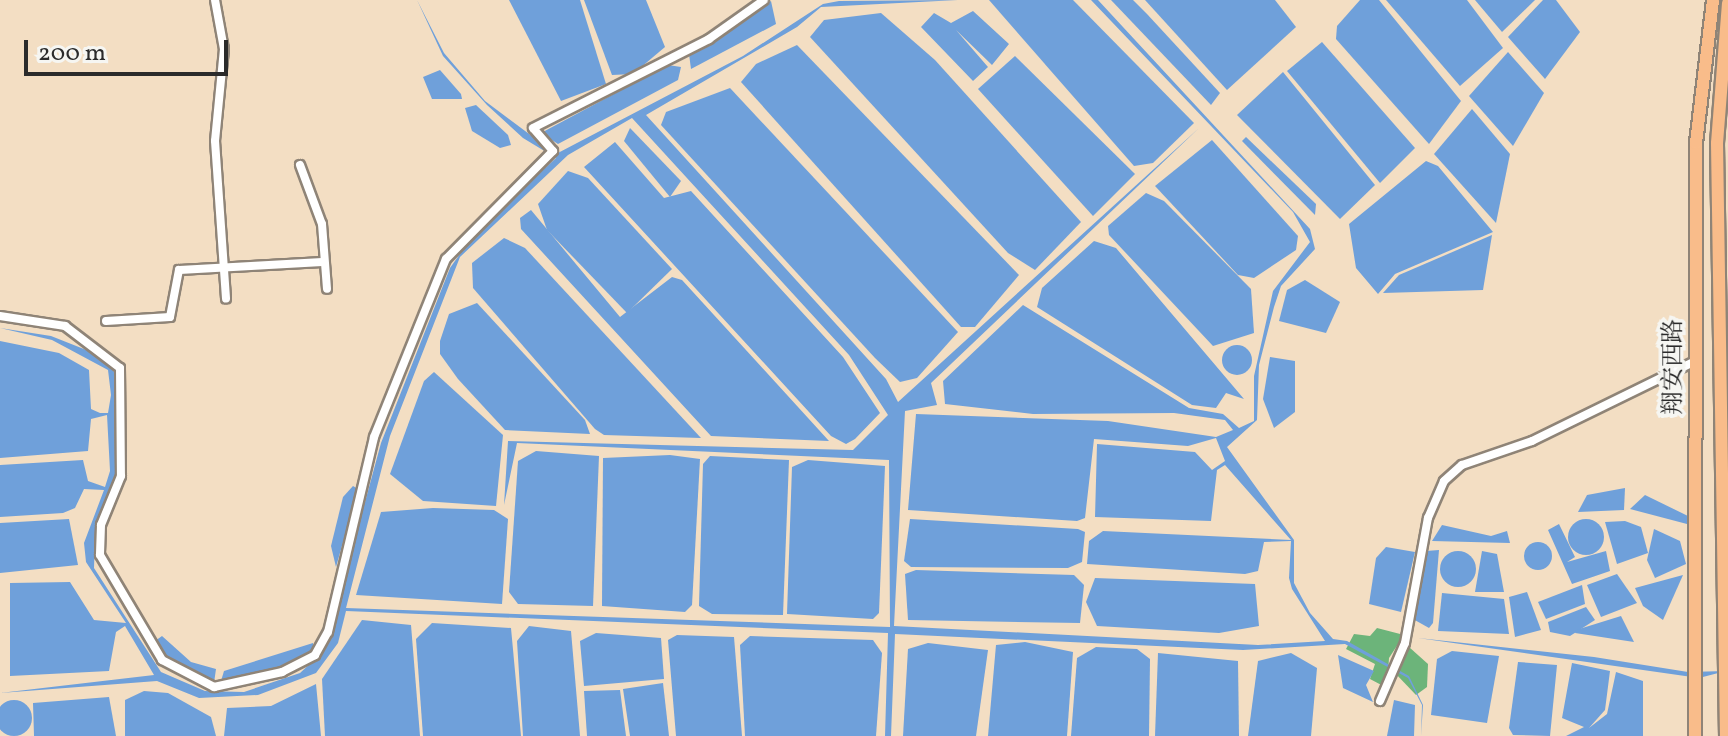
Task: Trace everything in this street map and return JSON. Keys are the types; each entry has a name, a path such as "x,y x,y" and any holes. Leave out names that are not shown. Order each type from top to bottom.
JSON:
{"main road":[{"name":"翔安西路","path":"1695,736 1696,143 1713,0"},
{"name":"翔安西路","path":"1726,736 1728,635 1717,143 1728,3"}],"street":[{"path":"215,0 224,49 215,141 226,299"},
{"path":"0,316 65,326 114,359 122,465 101,525 106,568 172,669 199,685 257,682 305,662 323,644 374,437 446,259 552,153 533,132 538,123 709,39 764,0"},
{"path":"300,165 322,224 327,289"},
{"path":"106,321 166,318 179,270 323,262"},
{"path":"1380,701 1405,643 1433,499 1444,481 1462,465 1532,441 1698,360"}],"green space":[{"path":"1377,628 1404,635 1389,658 1387,688 1370,679 1375,664 1346,649 1354,634 1370,636"},
{"path":"1409,647 1428,664 1427,687 1416,695 1395,673"}],"water":[{"path":"417,0 444,53 485,101 556,154 743,56 823,4 839,1 958,0 821,7 797,27 646,115 886,379 898,402 1199,128 931,383 937,405 905,411 894,626 1258,645 1325,641 1292,589 1289,578 1291,541 1264,542 1258,571 1245,574 1087,564 1089,541 1103,531 1291,540 1225,465 1217,470 1211,521 1095,517 1097,444 1195,452 1212,470 1225,461 1216,438 1188,446 1094,439 1085,518 1077,521 908,510 916,414 1108,421 1216,437 1233,430 1225,420 1174,413 1033,414 945,404 943,381 1023,305 1189,408 1223,414 1239,428 1254,421 1254,376 1273,291 1310,242 1293,212 1091,0 1098,0 1310,229 1315,249 1281,286 1274,307 1259,365 1257,420 1227,447 1294,540 1294,583 1310,613 1333,639 1347,641 1409,676 1423,705 1421,736 1422,705 1408,678 1345,644 1243,650 895,634 891,736 885,736 888,633 346,611 338,643 316,673 258,695 199,698 157,681 0,693 154,675 125,626 116,632 109,671 10,676 10,583 70,582 94,620 126,623 86,562 84,543 104,490 84,489 75,508 63,513 0,517 0,465 83,460 88,481 105,487 110,471 107,415 91,419 88,451 0,458 0,341 59,353 89,370 91,409 100,413 108,413 111,395 108,370 52,340 0,328 51,336 99,355 116,374 116,473 95,536 94,568 161,672 205,691 244,692 300,673 325,650 381,443 450,268 474,234 556,158 523,138 487,105 443,56","holes":["632,118 849,355 888,415 853,450 508,441 504,505 517,443 889,460 890,627 346,608 390,436 460,257 568,155"]},
{"path":"509,0 580,0 606,84 561,101"},
{"path":"584,0 646,0 665,47 633,74 612,75"},
{"path":"989,0 1073,0 1194,123 1153,163 1134,166"},
{"path":"1111,0 1133,0 1147,14 1220,93 1211,105"},
{"path":"1145,0 1275,0 1296,27 1227,90"},
{"path":"1360,0 1379,0 1461,101 1429,144 1336,39 1337,26"},
{"path":"1386,0 1467,0 1503,48 1460,86"},
{"path":"1475,0 1535,0 1502,32"},
{"path":"1543,0 1556,0 1580,32 1545,79 1508,37"},
{"path":"771,1 776,24 691,69 689,54"},
{"path":"973,11 1009,44 992,65 956,30 988,67 973,81 921,27 934,13 951,23"},
{"path":"881,13 935,60 1081,222 1035,270 1008,253 810,37 824,20"},
{"path":"1322,42 1415,148 1380,183 1287,71"},
{"path":"797,45 1019,275 975,327 961,327 741,82 756,64"},
{"path":"1508,52 1544,93 1513,146 1469,96"},
{"path":"1015,56 1135,174 1093,216 978,89"},
{"path":"668,65 681,67 678,80 558,144 541,133"},
{"path":"440,70 462,99 432,99 423,77"},
{"path":"1283,72 1375,185 1340,219 1237,115"},
{"path":"730,88 958,332 917,378 900,382 875,358 661,125 666,112"},
{"path":"476,105 508,135 511,145 500,148 472,131 465,108"},
{"path":"1472,109 1510,154 1496,223 1434,154"},
{"path":"630,128 681,181 670,197 624,141"},
{"path":"1246,137 1316,204 1315,215 1242,141"},
{"path":"1212,140 1298,236 1296,250 1254,278 1238,275 1155,186"},
{"path":"615,142 664,198 691,191 843,357 880,413 855,439 846,444 831,436 584,167"},
{"path":"1426,161 1438,166 1493,232 1395,274 1378,294 1356,268 1349,224"},
{"path":"568,171 588,178 672,269 627,313 547,230 538,204"},
{"path":"1146,193 1164,201 1251,289 1254,333 1213,346 1109,235 1108,226"},
{"path":"531,210 620,317 672,277 682,280 829,441 711,436 521,229 520,218"},
{"path":"1492,235 1483,290 1383,293 1399,275"},
{"path":"504,238 525,248 701,438 604,435 595,429 473,288 472,263"},
{"path":"1094,241 1116,248 1244,399 1226,393 1216,408 1192,405 1037,307 1042,288"},
{"path":"1305,280 1340,302 1326,333 1279,321 1287,290"},
{"path":"477,303 585,420 590,434 505,430 458,379 440,354 440,341 449,314"},
{"path":"1237,345 1248,349 1252,360 1248,371 1237,375 1226,371 1222,360 1226,349"},
{"path":"1270,357 1295,361 1295,412 1274,428 1263,399"},
{"path":"434,372 503,435 496,506 423,501 390,474 424,381"},
{"path":"536,451 599,456 593,606 518,604 509,592 518,461"},
{"path":"670,455 700,459 692,605 685,612 602,606 603,458"},
{"path":"710,456 789,460 783,615 712,614 699,606 703,464"},
{"path":"808,460 885,466 879,613 873,619 787,614 792,467"},
{"path":"353,486 358,489 336,567 331,546 343,497"},
{"path":"1625,488 1624,510 1578,512 1587,495"},
{"path":"1645,495 1688,516 1687,524 1630,509"},
{"path":"433,508 494,510 508,519 502,604 356,595 381,512"},
{"path":"69,519 78,565 0,573 0,523"},
{"path":"910,519 1078,529 1085,532 1082,562 1068,568 911,567 904,561"},
{"path":"1586,519 1599,524 1604,537 1599,550 1586,555 1573,550 1568,537 1573,524"},
{"path":"1625,521 1641,527 1648,553 1617,564 1605,522"},
{"path":"1559,524 1575,557 1567,562 1606,551 1610,571 1572,584 1548,530"},
{"path":"1442,525 1491,536 1507,531 1510,543 1432,541"},
{"path":"1654,529 1680,541 1686,564 1655,578 1647,560"},
{"path":"1538,542 1548,546 1552,556 1548,566 1538,570 1528,566 1524,556 1528,546"},
{"path":"1386,547 1415,552 1401,612 1369,604 1376,558"},
{"path":"1439,550 1433,623 1429,628 1413,619 1413,609 1426,551"},
{"path":"1458,551 1471,556 1476,569 1471,582 1458,587 1445,582 1440,569 1445,556"},
{"path":"1482,551 1497,554 1504,592 1475,592"},
{"path":"916,570 1074,575 1084,585 1080,623 908,620 905,574"},
{"path":"1617,574 1637,603 1601,617 1587,585"},
{"path":"1683,575 1663,620 1643,606 1635,588"},
{"path":"1095,578 1255,584 1259,626 1219,633 1097,626 1086,602"},
{"path":"1582,585 1585,604 1546,619 1538,602"},
{"path":"1527,592 1541,630 1515,637 1509,597"},
{"path":"1442,593 1504,599 1509,634 1438,631"},
{"path":"1586,607 1595,620 1570,636 1550,632 1548,622"},
{"path":"1621,616 1634,642 1575,633 1576,630"},
{"path":"362,620 411,625 420,736 325,736 322,679"},
{"path":"432,623 511,628 521,736 423,736 416,639"},
{"path":"529,626 571,631 580,736 523,736 517,641"},
{"path":"596,633 661,638 664,679 584,686 580,641"},
{"path":"677,635 734,637 742,736 676,736 668,640"},
{"path":"162,636 191,662 216,669 214,683 180,670 159,651 155,641"},
{"path":"750,636 873,640 882,653 876,736 745,736 740,645"},
{"path":"1418,638 1594,657 1688,672 1726,671 1699,678"},
{"path":"1025,642 1073,652 1067,736 988,736 996,645"},
{"path":"313,643 313,653 291,666 221,681 224,671"},
{"path":"928,643 988,650 976,736 903,736 908,649"},
{"path":"1096,647 1137,649 1150,659 1149,736 1071,736 1077,658"},
{"path":"1452,651 1499,656 1487,723 1431,715 1437,659"},
{"path":"1158,653 1238,661 1239,736 1155,736"},
{"path":"1291,653 1317,668 1311,736 1248,736 1258,661"},
{"path":"1338,655 1374,671 1366,685 1373,702 1343,688"},
{"path":"1518,662 1557,665 1550,736 1513,735 1509,728"},
{"path":"1572,663 1610,671 1605,710 1589,728 1607,714 1616,672 1643,681 1643,736 1566,736 1584,727 1562,718"},
{"path":"663,683 669,736 630,736 623,689"},
{"path":"316,684 321,736 224,736 227,708 271,706"},
{"path":"620,690 626,736 587,736 584,691"},
{"path":"144,691 168,693 211,717 216,736 125,736 125,700"},
{"path":"109,697 116,736 34,736 33,703"},
{"path":"14,700 27,705 32,718 27,731 14,736 1,731 -4,718 1,705"},
{"path":"1394,700 1415,705 1414,736 1387,736"}]}
